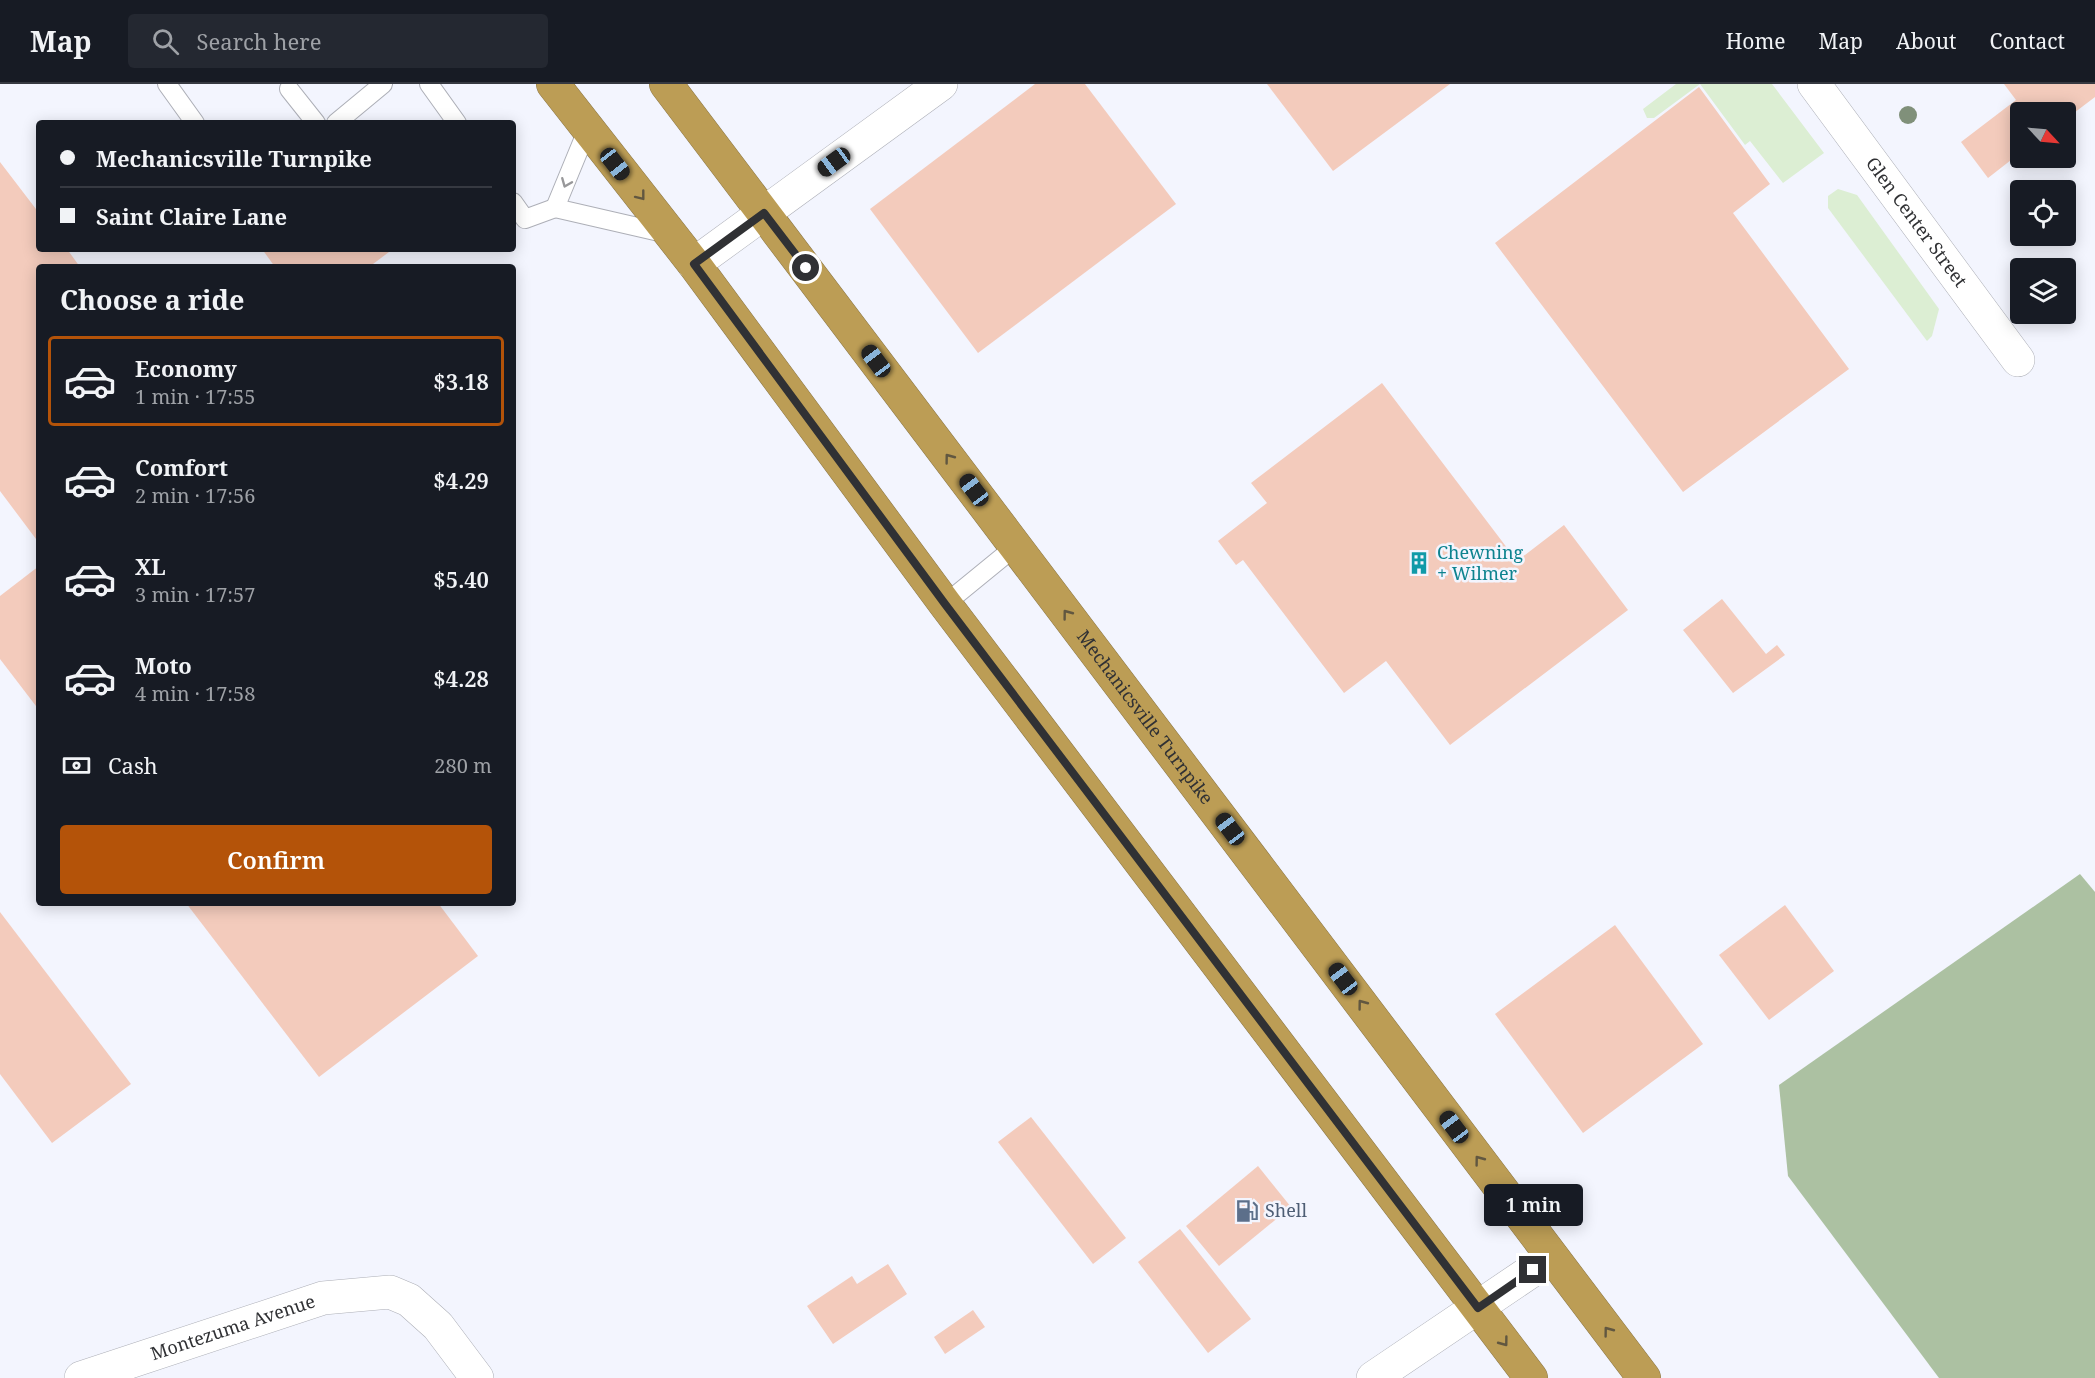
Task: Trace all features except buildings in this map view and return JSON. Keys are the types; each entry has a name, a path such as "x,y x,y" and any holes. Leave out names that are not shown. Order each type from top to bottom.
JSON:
{"highway":[{"path":"553,84 694,264 945,604 1531,1378"},
{"name":"Mechanicsville Turnpike","path":"666,84 1644,1378"}],"street":[{"path":"694,264 941,84"},
{"name":"Glen Center Street","path":"1814,84 2018,360"},
{"path":"1373,1378 1552,1257"},
{"name":"Montezuma Avenue","path":"81,1378 323,1298 390,1292 409,1300 438,1326 477,1378"}],"lane":[{"path":"167,84 193,120"},
{"path":"429,84 455,120"},
{"path":"339,120 377,86"},
{"path":"289,89 314,120"},
{"path":"555,208 588,129"},
{"path":"516,206 525,219 555,208 670,234"},
{"path":"945,604 1016,546"}],"green space":[{"path":"1676,84 1700,84 1654,118 1647,118 1643,109"},
{"path":"1700,84 1772,84 1824,153 1783,183 1750,141 1745,145"},
{"path":"1838,189 1857,195 1939,309 1932,336 1927,341 1828,208 1828,196"},
{"path":"2080,874 2095,892 2095,1378 1939,1378 1788,1176 1779,1085"}],"place":[{"name":"Chewning + Wilmer","path":"1419,563"},
{"name":"Shell","path":"1247,1211"}],"route":[{"path":"806,268 764,213 694,264 945,604 1478,1308 1533,1270"}]}
